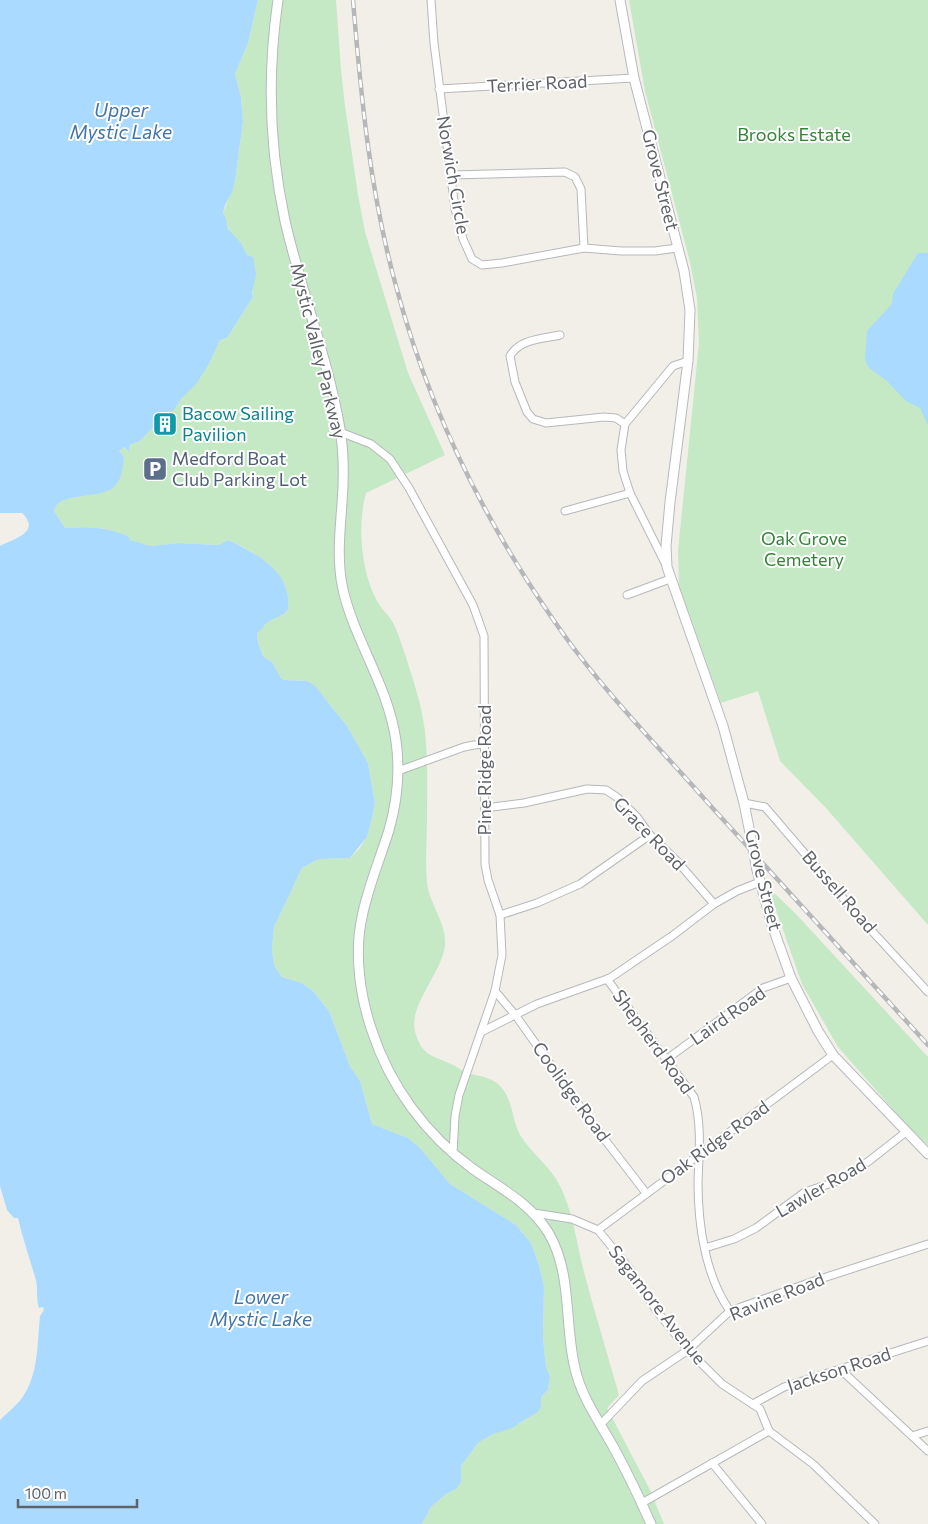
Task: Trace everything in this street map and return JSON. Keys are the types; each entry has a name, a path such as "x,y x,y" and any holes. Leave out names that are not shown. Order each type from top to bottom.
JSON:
{"main road":[{"name":"Mystic Valley Parkway","path":"278,0 270,78 271,128 277,178 285,222 329,379 340,432 343,482 338,552 343,588 352,616 389,707 396,740 398,771 390,826 361,921 359,945 360,976 366,1013 371,1030 391,1075 418,1117 453,1153 519,1200 534,1213 549,1233 561,1263 573,1361 581,1389 642,1503 651,1524"},
{"name":"Grove Street","path":"620,0 634,78 684,272 690,310 688,361 666,546 667,567 670,579 723,726 744,803 760,882 772,925 791,978 818,1031 833,1055 928,1154"}],"street":[{"name":"Norwich Circle","path":"431,0 439,89 457,216 463,239 472,259 482,265 584,248 621,251 655,251 677,248"},
{"name":"Terrier Road","path":"439,89 634,78"},
{"path":"451,175 565,172 575,177 581,189 584,248"},
{"path":"560,335 525,342 518,346 510,356 515,382 527,412 533,419 546,423 604,417 616,418 625,424 672,366 688,361"},
{"name":"Grove Street","path":"625,424 621,450 623,470 630,493 667,567"},
{"name":"Pine Ridge Road","path":"340,432 371,444 390,459 409,488 473,604 484,636 485,864 488,880 500,914 502,956 494,991 481,1032 464,1075 459,1095 455,1116 453,1153"},
{"path":"565,511 630,493"},
{"path":"627,595 670,579"},
{"path":"398,771 464,747 474,744 485,744"},
{"name":"Grace Road","path":"485,808 524,803 587,789 606,790 618,798 637,817 650,835 676,860 714,904"},
{"name":"Bussell Road","path":"744,803 765,807 860,918 928,992"},
{"path":"500,914 537,903 580,884 650,835"},
{"path":"481,1032 537,1004 607,979 672,936 714,904 737,891 760,882"},
{"name":"Laird Road","path":"667,1059 763,988 791,978"},
{"name":"Shepherd Road","path":"607,979 694,1097 698,1119 698,1218 714,1283 730,1311"},
{"name":"Coolidge Road","path":"494,991 516,1016 592,1123 646,1193"},
{"name":"Oak Ridge Road","path":"598,1230 833,1055"},
{"name":"Lawler Road","path":"706,1248 734,1239 756,1228 806,1192 841,1180 906,1132"},
{"name":"Sagamore Avenue","path":"534,1213 572,1219 598,1230 628,1268 656,1310 688,1350 722,1384 760,1410 769,1431 813,1464 875,1524"},
{"name":"Ravine Road","path":"601,1424 642,1381 688,1350 730,1311 783,1291 928,1244"},
{"name":"Jackson Road","path":"753,1404 784,1387 928,1341"},
{"path":"841,1370 928,1452"},
{"path":"642,1503 769,1431"},
{"path":"912,1436 928,1431"},
{"path":"712,1463 762,1524"}],"green space":[{"path":"258,0 336,0 345,106 365,232 408,373 445,455 366,493 361,533 367,576 380,607 390,618 398,633 417,693 425,732 427,753 427,883 431,899 441,922 445,946 442,957 416,1013 414,1024 416,1035 422,1048 430,1055 471,1074 488,1078 502,1088 506,1093 520,1135 551,1172 560,1186 571,1214 586,1280 619,1395 607,1408 650,1490 664,1524 422,1524 431,1507 446,1494 456,1489 461,1478 461,1466 478,1443 493,1434 521,1423 538,1412 541,1397 548,1390 550,1376 546,1367 543,1338 544,1287 531,1243 516,1225 450,1184 420,1148 408,1138 372,1124 360,1081 350,1066 329,1011 313,991 302,983 282,977 274,964 272,949 274,927 302,868 319,859 350,858 367,837 375,803 368,763 347,726 323,696 307,681 284,680 281,678 272,662 263,656 257,633 268,622 279,617 288,609 288,597 285,586 274,569 266,562 257,555 228,540 219,545 178,543 151,546 129,540 128,536 105,529 90,527 65,528 54,511 57,504 64,500 95,494 113,486 119,479 123,465 124,456 119,451 123,447 129,452 130,445 140,441 167,413 173,410 210,362 220,340 227,338 253,297 247,255 230,232 223,213 235,181 243,122 241,97 235,74 248,43"},
{"path":"629,0 928,0 928,925 826,808 780,761 758,691 721,703 679,585 678,551 699,343 697,298 690,262 645,91"},
{"path":"768,887 795,913 928,1057 928,1145 907,1125 838,1047 802,984"}],"water":[{"name":"Lower Mystic Lake","path":"0,0 258,0 248,43 235,74 241,97 243,122 235,181 223,213 228,229 241,243 247,255 253,257 256,275 252,292 253,297 227,338 220,340 210,362 196,384 182,398 173,411 167,413 140,441 130,445 129,452 124,447 119,451 124,456 121,476 115,486 101,493 63,501 57,505 54,511 65,528 90,527 105,529 128,536 130,540 151,546 178,543 219,545 228,540 257,555 266,562 274,569 285,586 288,597 288,609 279,617 268,622 257,633 263,656 272,662 284,680 307,681 315,686 347,726 368,763 375,803 367,837 350,858 319,859 302,868 274,927 272,949 274,964 282,977 302,983 313,991 329,1011 350,1066 360,1081 372,1124 408,1138 420,1148 450,1184 516,1225 531,1243 544,1287 543,1338 546,1367 550,1376 548,1390 541,1397 541,1406 538,1412 512,1428 493,1434 478,1443 461,1466 461,1482 456,1489 446,1494 431,1507 422,1524 0,1524 0,1420 22,1398 32,1379 40,1316 44,1310 43,1307 39,1308 38,1305 36,1280 18,1218 14,1218 7,1210 0,1186 0,546 23,534 29,525 22,513 0,513"},
{"path":"918,253 928,253 928,425 920,408 906,401 886,380 869,368 865,360 867,331 892,304 893,294"}],"railway":[{"path":"353,0 359,72 373,180 379,215 396,286 410,333 444,424 464,468 487,511 537,595 564,635 594,674 642,730 928,1045"}],"place":[{"name":"Bacow Sailing Pavilion","path":"165,424"},
{"name":"Medford Boat Club Parking Lot","path":"155,469"}],"water label":[{"name":"Upper Mystic Lake","path":"121,121"}],"park label":[{"name":"Brooks Estate","path":"794,135"},
{"name":"Oak Grove Cemetery","path":"804,549"}]}
